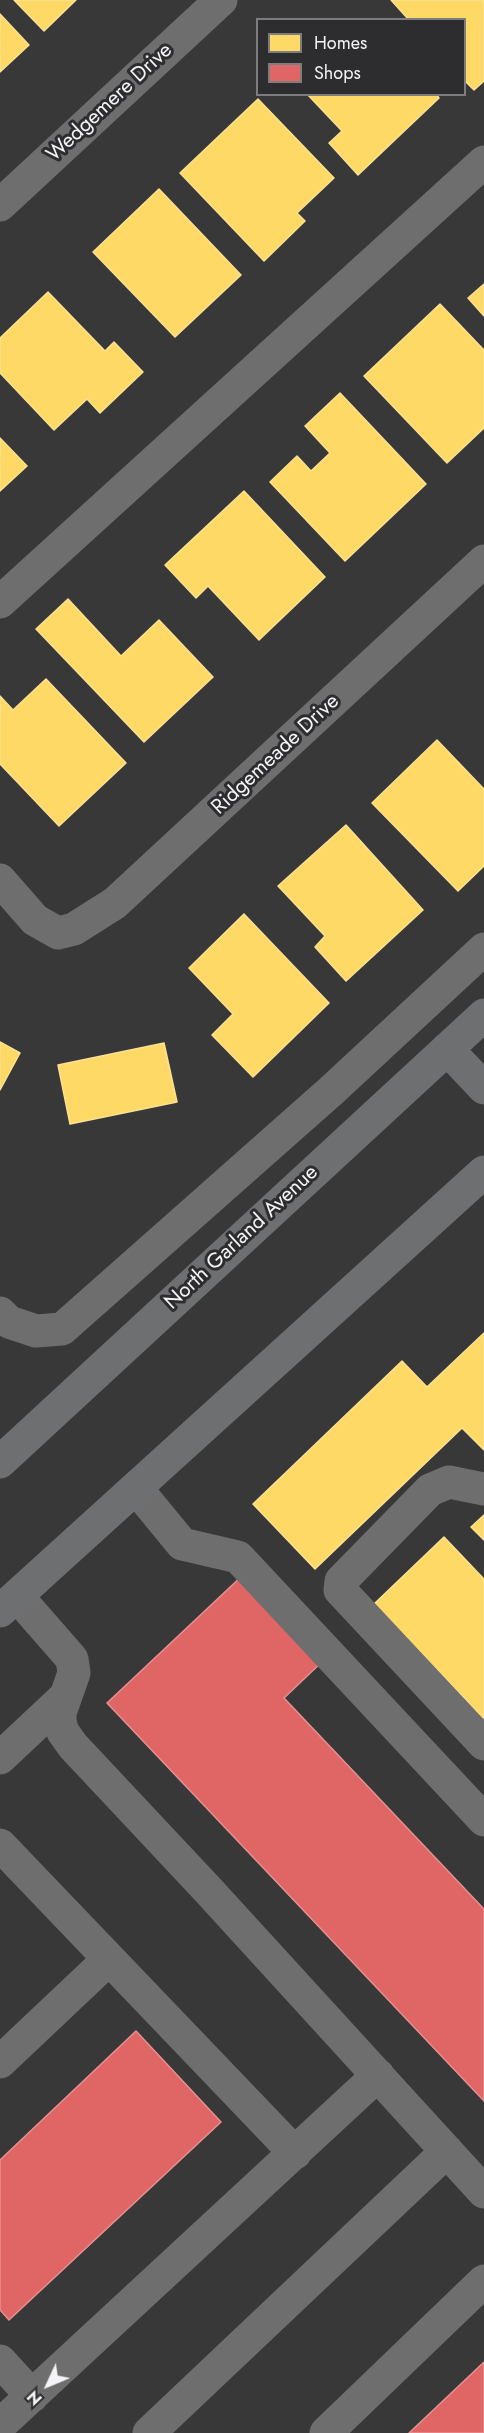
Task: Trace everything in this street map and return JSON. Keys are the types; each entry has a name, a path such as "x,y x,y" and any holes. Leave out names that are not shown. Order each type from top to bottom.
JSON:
{"main road":[{"name":"North Garland Avenue","path":"0,1462 484,1015"},
{"path":"447,1049 484,1088"},
{"path":"6,1595 136,1488 484,1172"}],"street":[{"name":"Wedgemere Drive","path":"0,206 221,0"},
{"path":"0,602 484,162"},
{"name":"Ridgemeade Drive","path":"0,880 35,920 58,933 74,929 115,903 484,561"},
{"path":"0,1313 9,1322 36,1331 62,1329 331,1091 484,949"},
{"path":"484,1489 449,1482 430,1490 341,1581 340,1590 484,1744"},
{"path":"136,1488 182,1544 238,1557 484,1820"},
{"path":"6,1595 72,1659 74,1673 60,1722 63,1732 73,1746 484,2192"},
{"path":"0,1758 66,1696"},
{"path":"0,1845 295,2153"},
{"path":"0,2062 109,1959"},
{"path":"0,2425 378,2075"},
{"path":"149,2433 447,2151"},
{"path":"326,2433 484,2281"},
{"path":"0,2361 32,2396"}],"building: Homes":[{"path":"14,0 76,0 44,31"},
{"path":"391,0 484,0 484,81 474,90 466,82 466,18 407,18"},
{"path":"0,14 29,45 0,72"},
{"path":"309,96 438,96 439,98 358,175 329,143 342,131"},
{"path":"258,99 334,178 297,213 305,221 264,261 180,173"},
{"path":"159,189 241,275 175,337 93,252"},
{"path":"484,284 484,316 468,298"},
{"path":"48,292 105,351 114,342 143,372 100,413 87,399 54,430 0,373 0,338"},
{"path":"440,304 484,350 484,428 447,463 364,376"},
{"path":"340,393 426,484 345,561 270,482 297,456 311,471 330,453 305,426"},
{"path":"0,438 27,466 0,491"},
{"path":"244,491 325,577 259,640 208,586 196,598 165,565"},
{"path":"68,599 121,656 159,620 213,677 144,742 36,629"},
{"path":"46,679 126,763 59,826 0,764 0,696 13,710"},
{"path":"437,740 484,789 484,866 458,891 372,803"},
{"path":"346,825 423,910 346,981 315,947 325,936 278,886"},
{"path":"244,914 329,1003 253,1077 212,1035 233,1014 189,968"},
{"path":"0,1042 20,1053 0,1090"},
{"path":"164,1043 177,1102 70,1124 58,1065"},
{"path":"484,1333 484,1450 462,1428 315,1569 253,1504 402,1361 427,1387"},
{"path":"484,1515 484,1540 471,1527"},
{"path":"444,1537 484,1579 484,1719 374,1604"}],"building: Shops":[{"path":"244,1574 325,1659 284,1698 484,1909 484,2101 107,1703"},
{"path":"136,2031 221,2122 9,2320 0,2310 0,2160"},
{"path":"484,2362 484,2433 409,2433"}]}
